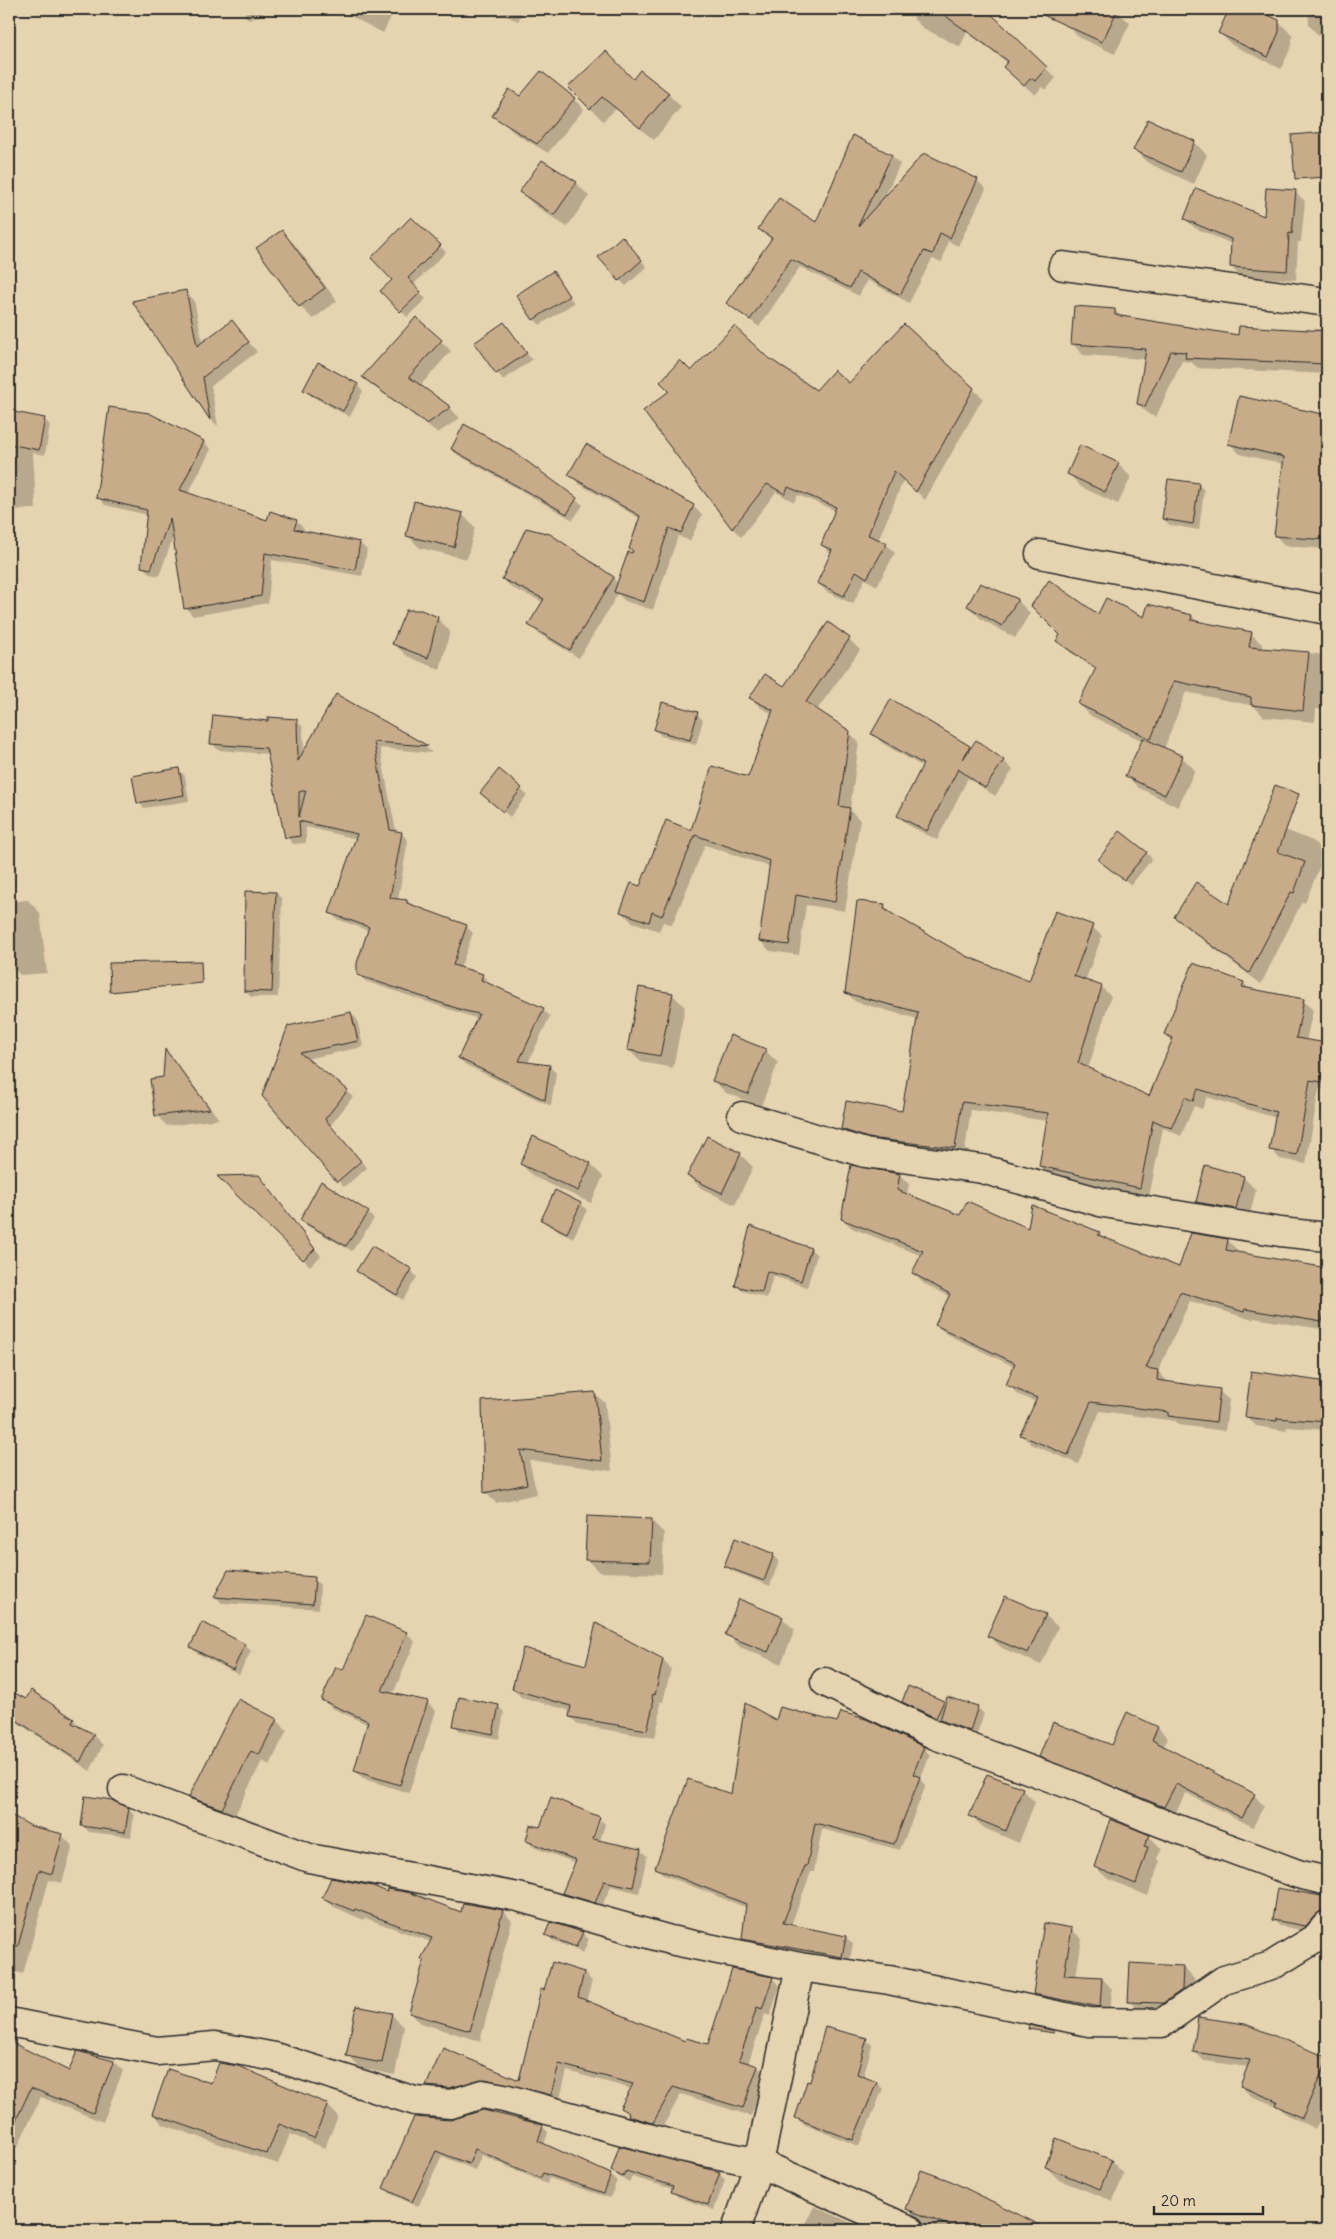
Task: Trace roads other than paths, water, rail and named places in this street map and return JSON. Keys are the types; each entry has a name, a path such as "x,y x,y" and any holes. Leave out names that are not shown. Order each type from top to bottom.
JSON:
{"street":[{"path":"1063,266 1327,302"},
{"path":"1040,554 1327,610"},
{"path":"742,1116 865,1153 982,1169 1104,1203 1280,1232 1327,1237"},
{"path":"825,1682 935,1735 1071,1785 1151,1819 1298,1874 1327,1881"},
{"path":"123,1789 309,1858 518,1897 670,1940 800,1967 889,1980 1089,2022 1162,2023 1224,1980 1270,1966 1316,1939 1327,1925"},
{"path":"736,2230 759,2164 800,1967"},
{"path":"9,2022 157,2051 215,2046 276,2057 415,2101 450,2104 482,2094 504,2098 681,2147 759,2164 910,2230"}]}
